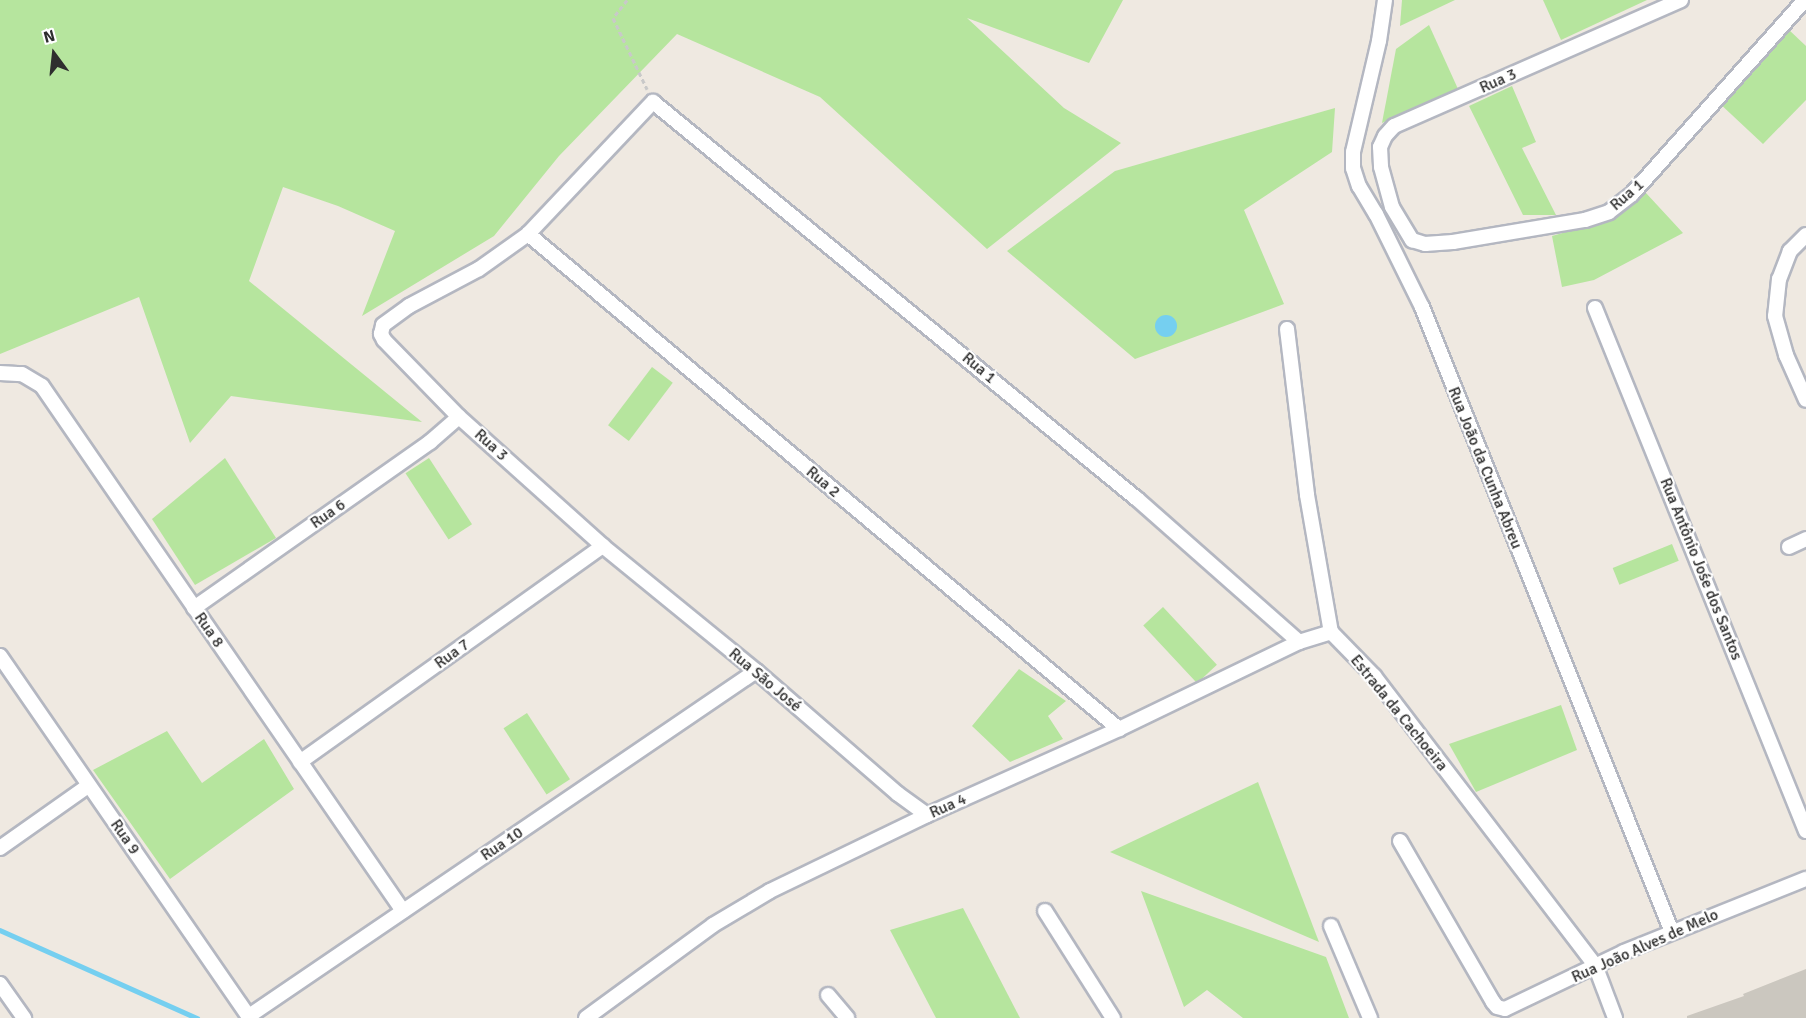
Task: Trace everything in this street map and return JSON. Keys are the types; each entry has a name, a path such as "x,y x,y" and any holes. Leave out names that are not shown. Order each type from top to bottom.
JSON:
{"street":[{"name":"Rua João da Cunha Abreu","path":"1385,0 1379,42 1353,152 1353,168 1359,186 1376,214 1422,307 1672,932"},
{"name":"Rua 3","path":"1392,207 1382,167 1380,147 1384,136 1394,126 1681,0"},
{"name":"Rua 1","path":"1392,207 1412,240 1425,244 1584,220 1609,212 1632,194 1805,0"},
{"path":"528,234 653,102"},
{"name":"Rua 1","path":"653,102 1137,499 1299,642"},
{"path":"1376,214 1392,207"},
{"name":"Rua 3","path":"528,234 479,269 402,311 383,325 381,331 384,340 459,417 603,546"},
{"name":"Rua 2","path":"528,234 1119,729"},
{"path":"1806,235 1790,251 1779,279 1775,315 1786,355 1806,400"},
{"name":"Rua Antônio Jośe dos Santos","path":"1595,308 1806,831"},
{"path":"1287,329 1307,495 1332,632"},
{"name":"Rua 8","path":"0,373 22,374 42,386 403,911"},
{"name":"Rua 6","path":"194,608 430,442 459,417"},
{"path":"1789,547 1806,539"},
{"name":"Rua São José","path":"603,546 756,671 898,794 927,815"},
{"name":"Rua 7","path":"300,762 603,546"},
{"name":"Rua 4","path":"586,1018 713,925 770,891 927,815 1119,729 1299,642 1332,632"},
{"name":"Estrada da Cachoeira","path":"1332,632 1374,676 1595,965 1615,1018"},
{"name":"Rua 9","path":"0,656 250,1017"},
{"name":"Rua 10","path":"250,1017 756,671"},
{"path":"0,849 88,786"},
{"name":"Rua João Alves de Melo","path":"1400,841 1490,996 1497,1007 1505,1009 1595,965 1806,879"},
{"path":"1045,911 1113,1018"},
{"path":"1330,926 1370,1018"},
{"path":"0,984 24,1018"},
{"path":"828,995 847,1018"}],"path":[{"path":"627,0 613,18 653,102"}],"green space":[{"path":"0,0 1123,0 1089,63 967,18 1064,108 1121,143 987,249 820,97 677,34 559,156 494,236 362,316 395,231 338,206 283,187 249,281 422,422 231,396 190,443 139,297 0,354"},
{"path":"1402,0 1455,0 1400,26"},
{"path":"1543,0 1647,0 1561,40"},
{"path":"1429,25 1458,89 1382,123 1396,49"},
{"path":"1788,29 1806,46 1806,100 1763,144 1717,101"},
{"path":"1512,86 1536,142 1522,148 1556,215 1523,215 1469,106"},
{"path":"1335,108 1332,152 1244,210 1284,304 1135,359 1007,251 1115,171"},
{"path":"1646,193 1683,233 1594,280 1562,287 1552,236 1612,219"},
{"path":"652,367 673,383 629,441 608,425"},
{"path":"225,458 276,538 195,585 152,519"},
{"path":"429,458 472,524 449,540 406,473"},
{"path":"1672,544 1679,561 1619,585 1613,568"},
{"path":"1163,607 1217,665 1197,683 1143,625"},
{"path":"1019,669 1066,701 1048,716 1063,739 1010,762 972,726"},
{"path":"1561,705 1577,750 1476,792 1449,744"},
{"path":"527,713 570,779 547,795 504,728"},
{"path":"167,731 202,783 264,739 294,789 170,879 93,770"},
{"path":"1258,782 1319,942 1110,852"},
{"path":"1141,891 1326,957 1349,1018 1243,1018 1207,990 1184,1007"},
{"path":"963,908 1020,1018 936,1018 890,930"}],"water":[{"path":"1166,315 1174,318 1177,326 1174,334 1166,337 1158,334 1155,326 1158,318"}],"building":[{"path":"1806,969 1806,1018 1687,1018 1687,1016 1744,996 1743,994"}],"waterway":[{"path":"0,930 197,1018"}]}
